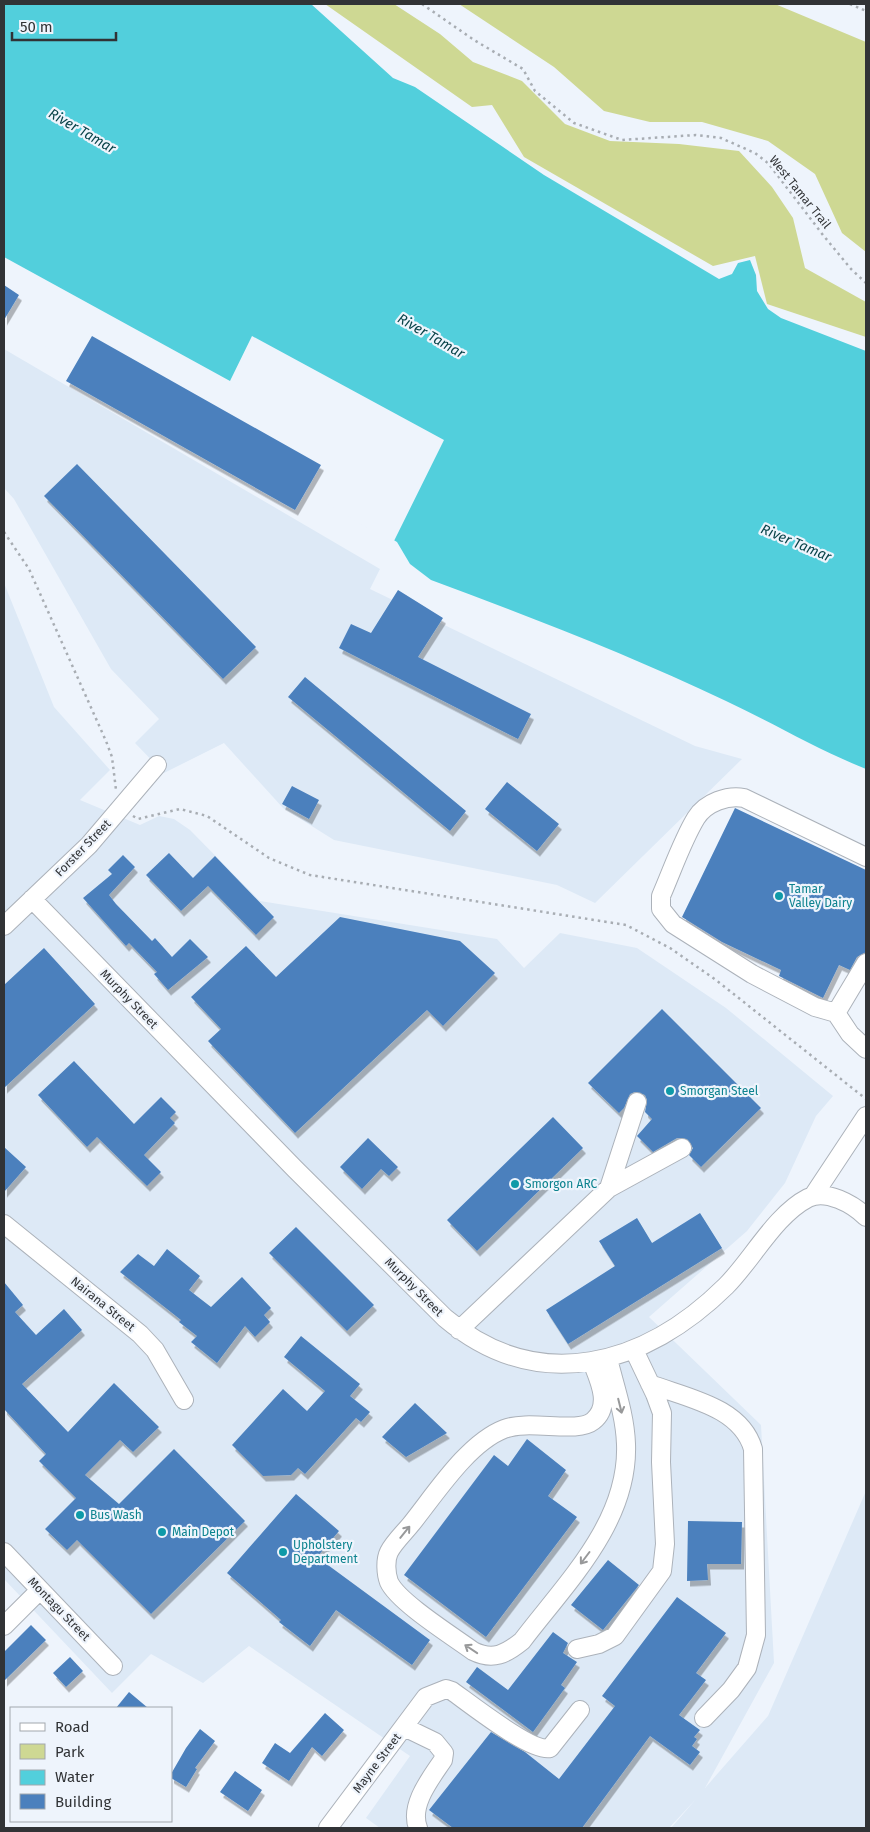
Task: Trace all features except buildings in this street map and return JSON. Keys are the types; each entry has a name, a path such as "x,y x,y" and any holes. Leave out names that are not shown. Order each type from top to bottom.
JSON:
{"street":[{"name":"Forster Street","path":"4,926 89,846 157,765"},
{"path":"866,857 744,798 732,796 720,800 697,816 660,896 661,909 673,924 752,974 815,1007 836,1012 850,1034 866,1049"},
{"name":"Murphy Street","path":"32,899 295,1169 459,1330 494,1349 551,1364 600,1360 634,1350 658,1338 704,1305 726,1286 790,1210 813,1196"},
{"path":"836,1012 866,962"},
{"path":"609,1188 637,1102"},
{"path":"813,1196 866,1116"},
{"path":"459,1330 609,1188 682,1148"},
{"path":"813,1196 828,1196 841,1200 866,1217"},
{"name":"Nairana Street","path":"4,1224 140,1334 155,1350 184,1400"},
{"path":"577,1649 599,1644 614,1636 662,1571 665,1544 661,1462 662,1413 634,1350"},
{"path":"600,1360 622,1414 626,1445 618,1501 601,1536 522,1641 508,1653 495,1657 484,1657 474,1652 412,1606 390,1584 386,1573 388,1553 460,1464 486,1440 504,1428 527,1424 580,1427 592,1423 603,1408 600,1360"},
{"path":"650,1384 703,1403 730,1416 742,1426 750,1438 753,1449 756,1635 747,1668 731,1690 704,1718"},
{"name":"Montagu Street","path":"4,1552 114,1666"},
{"path":"4,1626 40,1590"},
{"name":"Mayne Street","path":"328,1828 426,1696 446,1689 452,1691 521,1738 545,1750 550,1748 580,1710"},
{"path":"404,1727 435,1742 444,1753 443,1760 422,1793 415,1821 418,1828"}],"path":[{"name":"West Tamar Trail","path":"422,4 474,40 523,69 535,92 574,123 622,140 696,135 721,138 755,153 768,162 823,235 851,269 866,282"},
{"path":"850,4 866,11"},
{"path":"4,532 29,569 112,756 119,810 138,819 180,809 207,816 269,858 310,875 626,925 670,948 716,980 866,1099"}],"shaded area":[{"path":"4,349 380,569 370,589 695,746 742,759 595,903 557,885 334,840 283,808 224,743 164,773 135,743 159,719 111,669 14,499 4,488"},
{"path":"4,583 54,707 110,770 80,800 140,825 159,816 174,819 190,830 260,901 497,939 524,968 560,933 637,948 726,1008 833,1096 816,1116 785,1183 747,1231 649,1317 761,1425 774,1663 705,1788 768,1716 866,1491 866,1828 671,1828 696,1799 669,1828 380,1828 366,1818 410,1756 249,1646 203,1683 151,1654 112,1693 4,1579"}],"green space":[{"path":"325,4 394,4 440,34 473,62 522,81 565,124 610,141 679,144 739,151 772,187 793,218 805,268 866,302 866,337 767,304 755,256 713,266 524,157 492,105 472,107"},
{"path":"459,4 775,4 866,42 866,252 842,233 815,174 768,141 702,122 650,122 604,111 554,67"}],"water":[{"name":"River Tamar","path":"4,4 311,4 393,78 415,87 544,175 719,279 732,274 738,263 750,260 756,275 757,291 768,309 781,318 866,351 866,769 726,701 617,652 431,580 410,564 397,542 185,416 4,322"}],"pier":[{"path":"4,257 230,381 252,336 444,440 393,543 184,418 4,325"}],"place":[{"name":"Tamar Valley Dairy","path":"779,896"},
{"name":"Smorgan Steel","path":"670,1091"},
{"name":"Smorgon ARC","path":"515,1184"},
{"name":"Bus Wash","path":"80,1515"},
{"name":"Main Depot","path":"162,1532"},
{"name":"Upholstery Department","path":"283,1552"}]}
